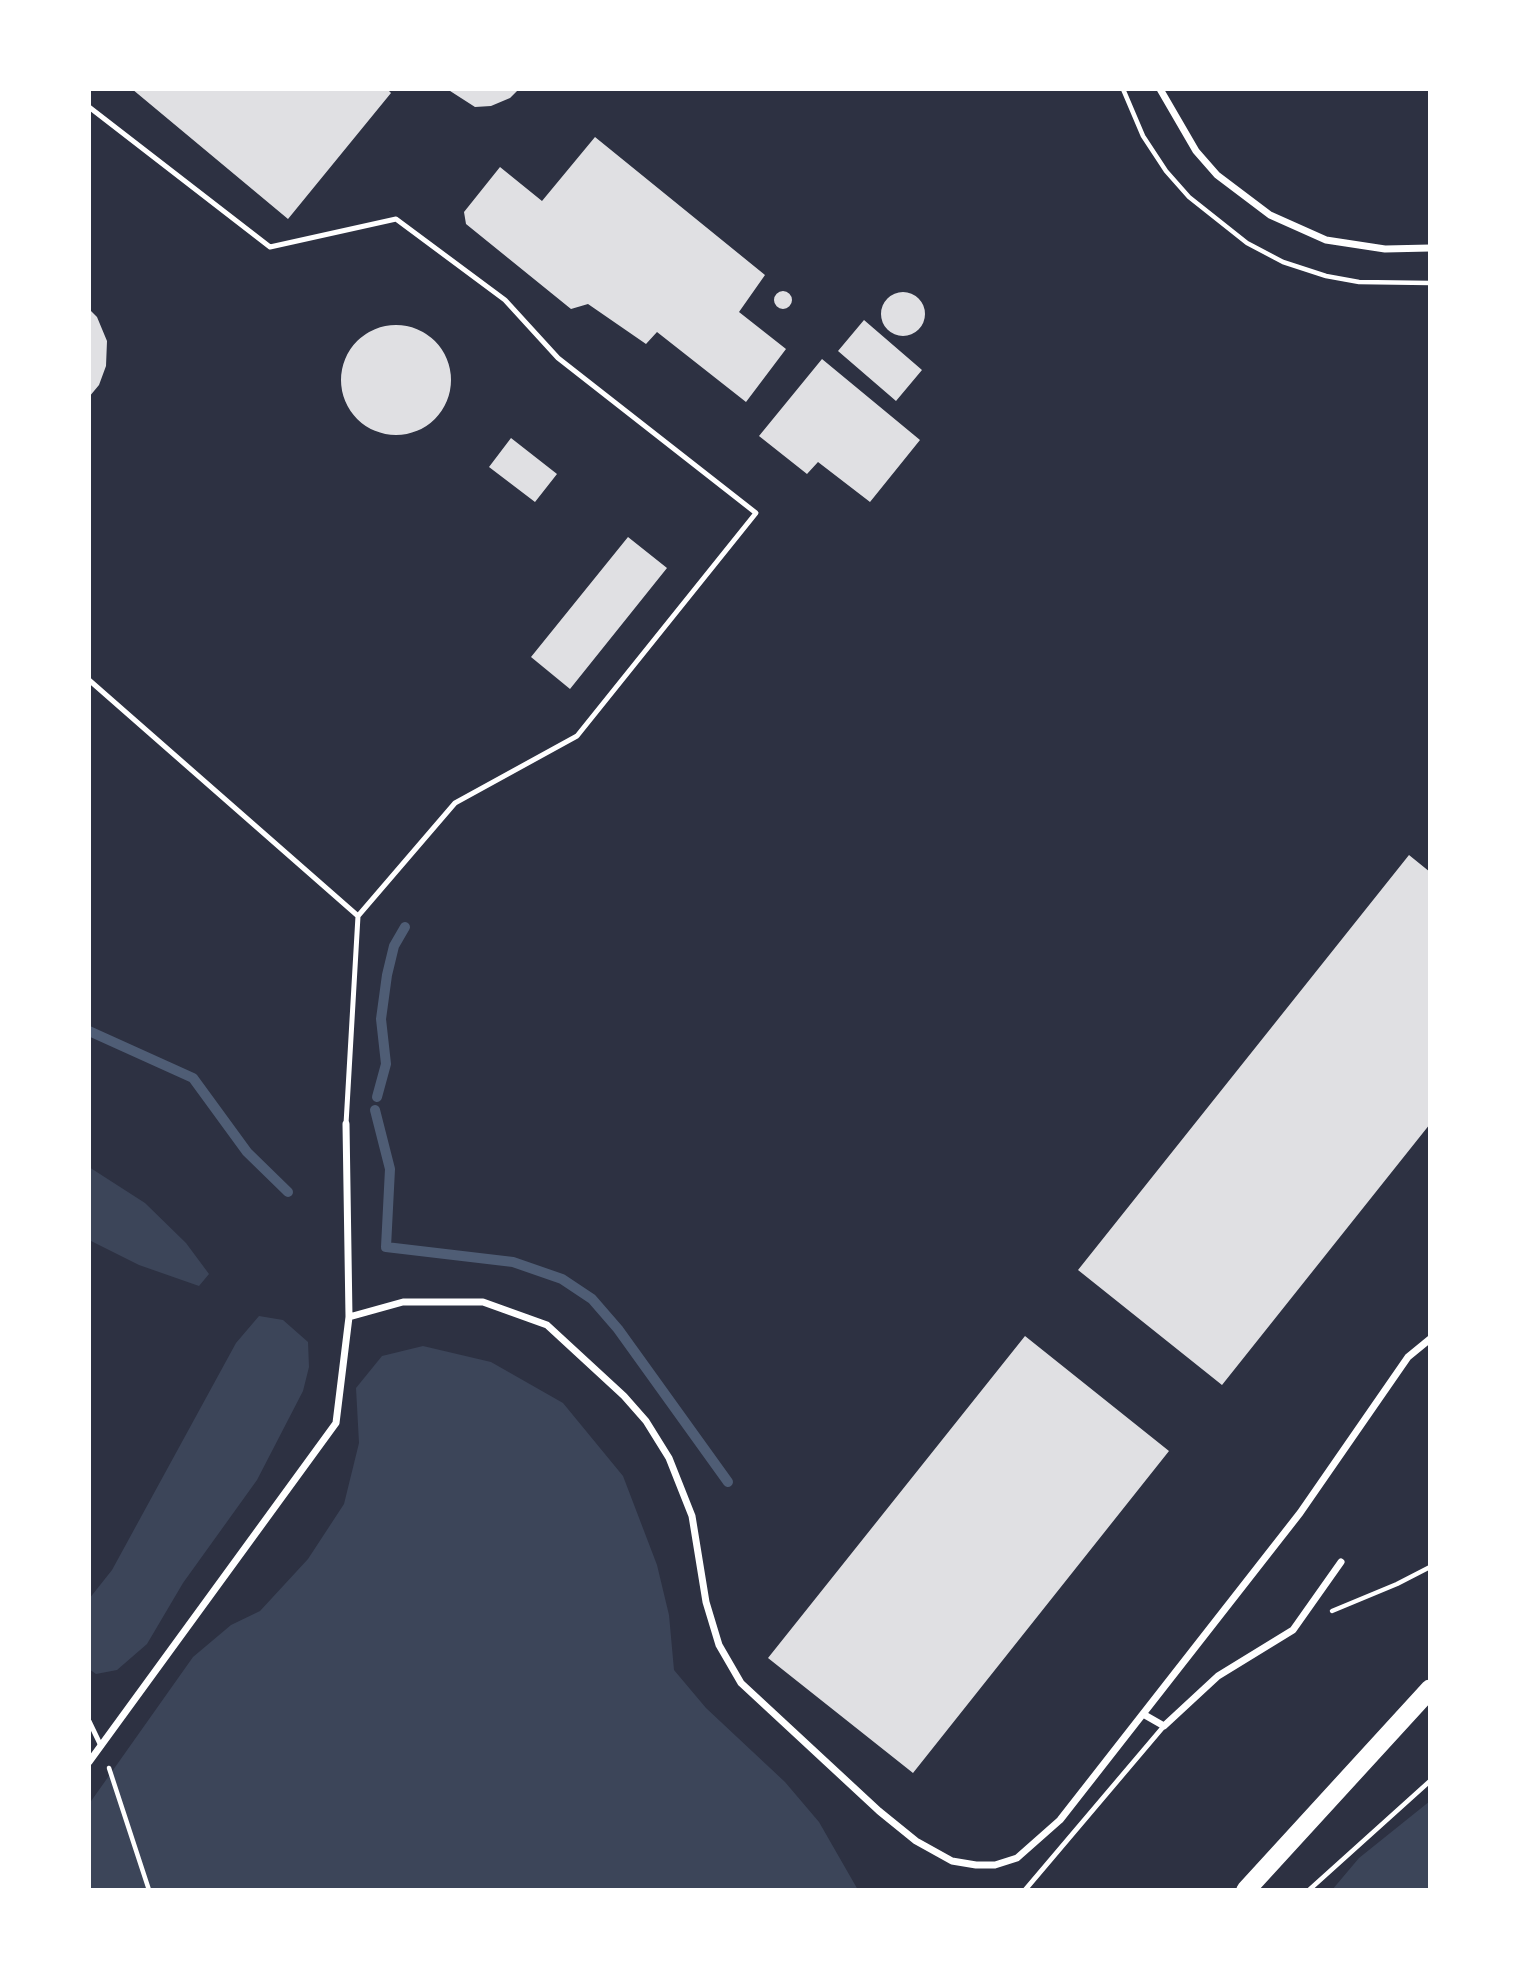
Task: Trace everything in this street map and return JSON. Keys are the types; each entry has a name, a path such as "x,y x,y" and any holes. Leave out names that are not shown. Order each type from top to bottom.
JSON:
{"highway":[{"path":"1246,1890 1430,1689"}],"street":[{"path":"1160,89 1180,127 1210,167 1238,193 1270,215 1326,240 1385,249 1430,248"},
{"path":"89,1762 336,1423 349,1317 346,1124"},
{"path":"349,1317 403,1302 483,1302 547,1325 577,1351 646,1421 669,1458 692,1516 706,1602 719,1645 741,1683 879,1811 916,1841 952,1861 995,1864 1017,1858 1060,1821 1312,1496 1408,1357 1430,1339"},
{"path":"1143,1714 1164,1726 1218,1676 1293,1630 1342,1562"}],"lane":[{"path":"89,107 270,247 396,219 505,300 558,358 756,513 577,736 455,803 358,916 346,1124"},
{"path":"89,680 358,916"},
{"path":"89,1721 101,1746"},
{"path":"1025,1890 1164,1726"}],"path":[{"path":"1300,1619 1346,1605 1430,1567"},
{"path":"101,1746 149,1890"},
{"path":"1309,1890 1430,1781"}],"shaded area":[{"path":"89,1167 145,1203 186,1243 209,1274 199,1286 139,1265 89,1240"},
{"path":"259,1316 283,1320 308,1342 309,1367 303,1391 257,1480 183,1583 147,1644 117,1670 96,1674 89,1669 89,1599 112,1570 236,1343"},
{"path":"423,1346 491,1362 563,1403 623,1476 657,1565 669,1615 674,1670 706,1708 785,1782 819,1822 858,1890 89,1890 89,1804 193,1657 231,1625 260,1611 308,1559 344,1504 359,1443 356,1388 382,1356"},
{"path":"1430,1801 1430,1890 1332,1890 1359,1858"}],"building":[{"path":"132,89 387,89 391,93 288,219"},
{"path":"447,89 519,89 510,98 491,106 475,107"},
{"path":"595,137 765,275 739,312 786,349 746,402 657,332 646,344 588,304 571,309 466,224 464,212 500,167 542,201"},
{"path":"783,291 789,294 792,300 789,306 783,309 777,306 774,300 777,294"},
{"path":"903,292 918,299 925,314 918,329 903,336 888,329 881,314 888,299"},
{"path":"89,309 97,317 107,341 106,366 99,385 89,397"},
{"path":"864,320 922,370 896,401 838,351"},
{"path":"396,325 417,329 435,341 447,359 451,380 447,401 435,419 417,431 396,435 375,431 357,419 345,401 341,380 345,359 357,341 375,329"},
{"path":"822,359 920,440 870,502 818,462 807,474 759,436"},
{"path":"511,438 557,474 535,502 489,467"},
{"path":"628,537 667,568 570,689 531,657"},
{"path":"1409,855 1430,872 1430,1124 1222,1385 1078,1270"},
{"path":"1025,1336 1169,1451 913,1773 768,1658"}],"waterway":[{"path":"377,1097 386,1064 381,1019 387,975 394,946 405,927"},
{"path":"89,1031 193,1078 247,1152 288,1192"},
{"path":"375,1110 390,1169 386,1247 513,1262 562,1279 592,1299 618,1329 728,1482"}]}
